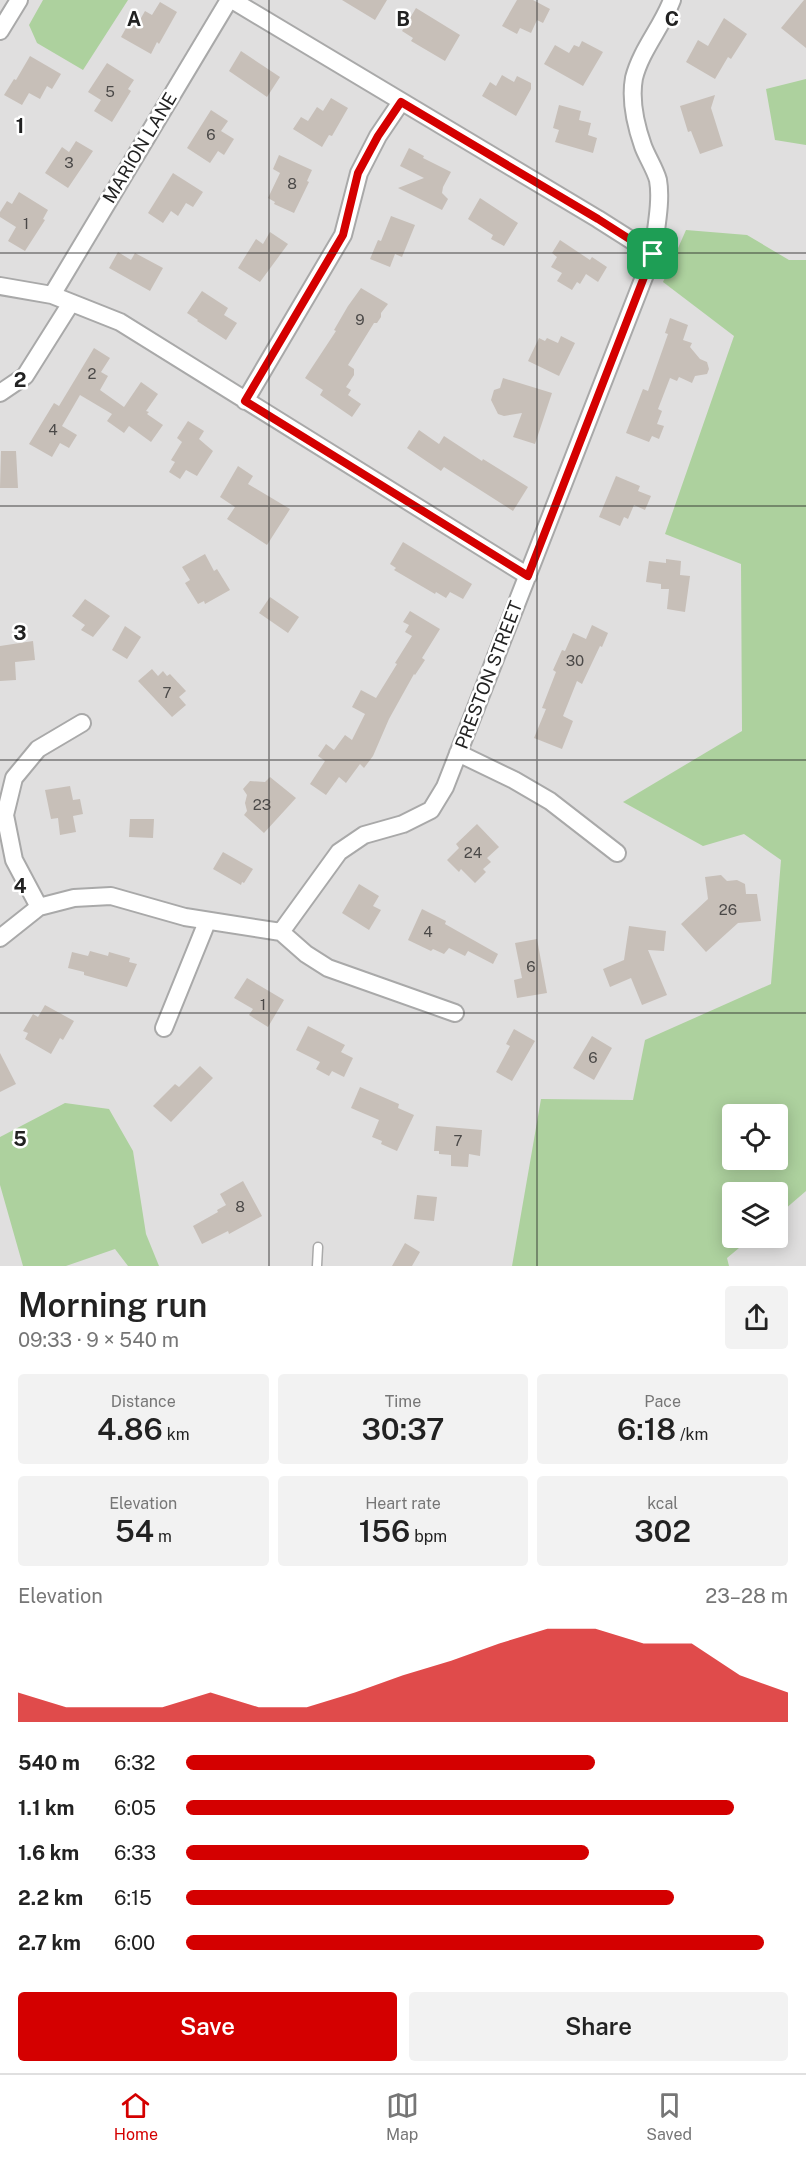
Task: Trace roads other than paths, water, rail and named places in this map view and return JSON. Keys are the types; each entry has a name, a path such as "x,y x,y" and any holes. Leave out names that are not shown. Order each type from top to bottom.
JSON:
{"street":[{"path":"0,31 19,0"},
{"path":"230,0 653,254"},
{"name":"MARION LANE","path":"52,295 230,0"},
{"name":"PRESTON STREET","path":"281,932 339,852 363,835 403,824 431,810 445,787 653,254 658,215 658,180 643,146 634,111 634,79 644,54 666,16 672,0"},
{"path":"245,401 343,235 358,173 378,136 401,102"},
{"path":"0,286 52,295 120,322 528,576"},
{"path":"0,393 25,376 71,303"},
{"path":"39,907 14,860 4,815 14,778 38,749 82,723"},
{"path":"458,753 514,780 550,801 616,853"},
{"path":"0,938 39,907 74,898 111,896 147,908 207,922 281,932 306,954 328,968 455,1013"},
{"path":"164,1028 207,922"}],"lane":[{"path":"317,1266 318,1247"}]}
